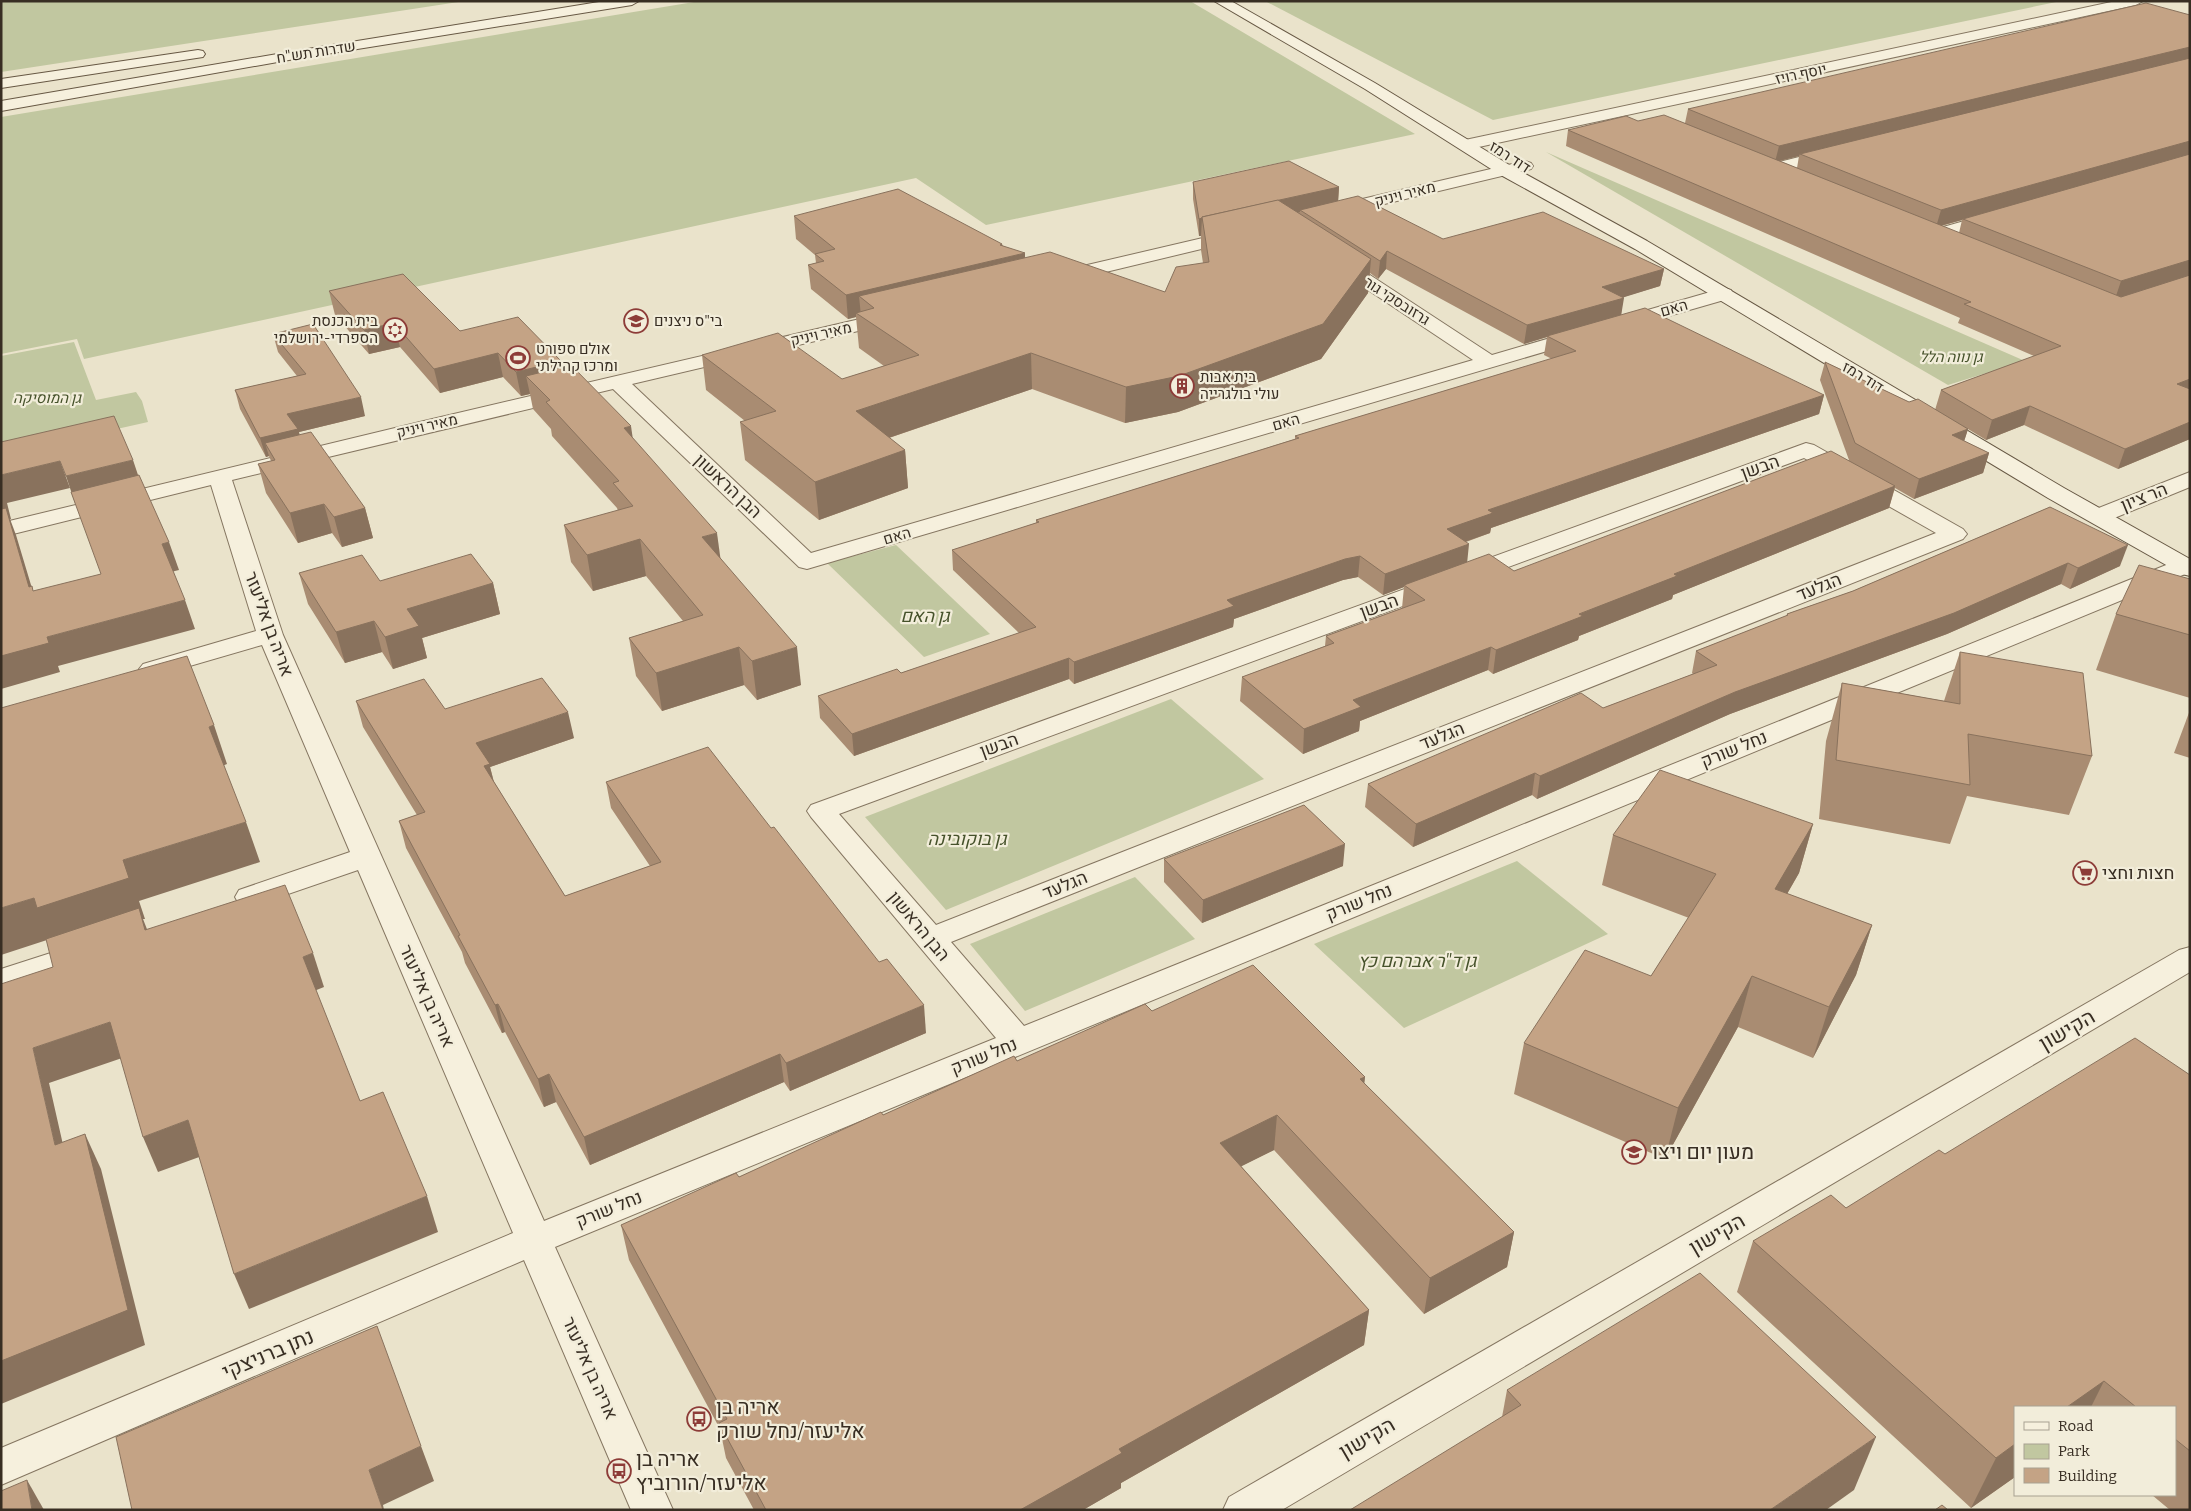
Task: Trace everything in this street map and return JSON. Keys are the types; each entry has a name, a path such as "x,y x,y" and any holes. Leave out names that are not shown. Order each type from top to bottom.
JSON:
{"street":[{"path":"521,4 540,1"},
{"name":"שדרות תש\"ח","path":"1,106 289,56 632,1"},
{"name":"דוד רמז","path":"1221,1 1370,86 1505,170 1641,245 2048,488 2187,567"},
{"name":"יוסף רויז","path":"1465,145 1632,111 2119,5 2141,7"},
{"path":"1,84 212,51"},
{"name":"דוד רמז","path":"1370,86 1486,141 1641,245"},
{"path":"1632,111 1659,122"},
{"path":"1773,169 1851,150"},
{"path":"1756,161 1800,180"},
{"name":"מאיר ויניק","path":"1318,216 1525,166"},
{"path":"1935,235 2010,213"},
{"path":"1917,228 1962,246"},
{"path":"1040,282 1251,231"},
{"name":"גרזובסקי גור","path":"1322,252 1489,362"},
{"name":"האם","path":"848,551 1724,294"},
{"name":"מאיר ויניק","path":"1,530 915,311"},
{"name":"הבן הראשון","path":"618,382 808,562 848,551"},
{"name":"הבשן","path":"821,811 1806,450 1955,534"},
{"name":"אריה בן אליעזר","path":"220,477 270,635 652,1510"},
{"name":"הר ציון","path":"2099,516 2190,479"},
{"name":"הגלעד","path":"929,939 1955,534"},
{"name":"נחל שורק","path":"534,1240 1228,955 2187,567"},
{"path":"126,676 270,635"},
{"name":"הבן הראשון","path":"821,811 1018,1042"},
{"path":"226,905 367,857"},
{"path":"1,981 114,943"},
{"name":"הקישון","path":"1244,1510 2190,958"},
{"name":"נתן ברניצקי","path":"1,1468 534,1240"}],"green space":[{"path":"1,1 465,1 1,72"},
{"path":"700,1 1190,1 1415,134 986,225 916,178 84,359 77,339 1,354 1,117"},
{"path":"1265,1 2061,1 1493,120"},
{"name":"גן נווה הלל","path":"1546,152 2025,361 1948,385"},
{"name":"גן המוסיקה","path":"74,342 96,400 136,392 142,401 148,422 1,455 1,356"},
{"name":"גן האם","path":"896,545 990,634 924,657 827,563"},
{"name":"גן בוקובינה","path":"1171,699 1264,779 946,910 865,817"},
{"name":"גן ד\"ר אברהם כץ","path":"1517,861 1608,934 1404,1028 1314,944"},
{"path":"1135,877 1195,939 1025,1011 970,944"}],"building":[{"path":"2146,3 2190,15 2190,47 1779,146 1688,109"},
{"path":"2190,58 2190,141 1941,210 1800,154"},
{"path":"1664,115 2121,297 2190,275 2190,379 2177,384 2190,389 2190,422 2125,449 2030,406 1992,420 1941,390 2061,346 1964,304 1971,302 1568,130 1626,116 1638,121"},
{"path":"2190,154 2190,260 2121,281 1963,219"},
{"path":"1289,161 1339,187 1199,219 1193,182"},
{"path":"898,189 1002,244 1000,245 1025,253 846,295 808,265 824,261 815,254 835,249 794,216"},
{"path":"1358,196 1443,239 1543,212 1664,269 1602,287 1624,298 1527,325 1387,251 1380,261 1300,210"},
{"path":"1278,200 1371,259 1323,324 1179,376 1126,387 1031,353 856,411 905,450 815,482 740,422 776,411 702,355 778,333 842,379 919,355 856,313 874,308 859,296 1050,252 1165,292 1176,267 1209,262 1202,217"},
{"path":"403,274 460,331 518,317 561,361 516,372 498,353 434,369 394,323 364,330 329,291"},
{"path":"1645,308 1824,395 1488,510 1493,513 1447,529 1469,544 1385,574 1360,556 1345,559 1227,600 1234,606 1074,662 1069,658 852,734 818,696 897,669 901,673 1036,627 952,550 1039,522 1036,520 1299,438 1295,436 1576,351 1547,336"},
{"path":"313,324 361,397 287,414 298,429 260,438 235,390 306,374 273,334"},
{"path":"1825,362 1909,402 1918,399 1968,429 1952,435 1989,453 1919,479 1855,443"},
{"path":"571,365 631,426 624,428 717,533 702,537 797,647 752,661 739,647 656,673 629,638 703,615 640,539 587,555 564,525 633,506 613,483 619,481 546,402 550,400 526,376"},
{"path":"114,416 133,460 66,476 60,461 1,475 1,442"},
{"path":"311,432 365,508 334,517 324,504 290,513 258,464 275,460 265,443"},
{"path":"1831,451 1895,486 1674,574 1677,576 1579,614 1583,616 1496,650 1491,647 1353,700 1361,707 1304,729 1242,677 1334,643 1326,636 1425,600 1404,585 1489,554 1514,571"},
{"path":"139,475 169,542 162,544 185,600 47,637 49,643 1,656 1,509 6,508 29,587 32,586 33,591 101,574 71,492"},
{"path":"2050,507 2128,545 2078,568 2068,563 1954,613 1735,692 1540,776 1535,773 1416,824 1368,784 1581,693 1603,708 1717,665 1696,651 1787,614 1853,591"},
{"path":"471,554 493,583 407,609 419,626 385,637 374,621 336,632 299,573 362,555 380,581"},
{"path":"2139,565 2190,579 2190,635 2116,614"},
{"path":"1960,652 2083,673 2092,756 1968,734 1970,785 1836,760 1842,683 1960,704"},
{"path":"187,656 214,725 209,727 246,822 123,860 129,878 37,908 34,898 1,908 1,708"},
{"path":"542,678 568,712 476,743 490,764 484,766 565,896 661,862 606,782 708,747 771,828 774,827 879,962 887,959 924,1005 786,1063 780,1054 584,1137 549,1074 538,1079 498,1004 495,1005 458,936 460,935 399,821 425,812 356,701 424,679 445,709"},
{"path":"1660,770 1813,824 1775,889 1872,925 1829,1007 1752,976 1678,1108 1524,1043 1585,950 1651,976 1716,874 1613,835"},
{"path":"1304,805 1345,844 1203,900 1164,859"},
{"path":"285,885 313,953 303,957 360,1101 383,1092 427,1196 234,1274 188,1120 143,1137 110,1022 33,1048 55,1145 85,1134 128,1310 1,1361 1,984 53,967 46,939 139,908 145,930"},
{"path":"1253,965 1365,1077 1360,1079 1514,1232 1430,1278 1277,1115 1220,1143 1369,1310 1119,1449 1122,1453 1020,1510 766,1510 719,1423 727,1419 621,1225 736,1173 739,1177 881,1112 883,1115 1014,1056 1017,1061 1145,1004 1152,1011"},
{"path":"2135,1038 2190,1075 2190,1451 2176,1440 2176,1406 2135,1406 2104,1381 2068,1406 2014,1406 2014,1445 1996,1458 1753,1241 1831,1195 1846,1208 1939,1150 1945,1154"},
{"path":"1700,1273 1876,1437 1770,1510 1350,1510 1521,1405 1507,1390"},
{"path":"377,1326 421,1446 369,1470 383,1510 132,1510 116,1437"},
{"path":"27,1480 32,1510 1,1510 1,1491"},
{"path":"1942,1505 1948,1510 1935,1510"}],"place":[{"name":"בי\"ס ניצנים","path":"636,321"},
{"name":"בית הכנסת הספרדי-ירושלמי","path":"395,330"},
{"name":"אולם ספורט ומרכז קהילתי","path":"518,358"},
{"name":"בית אבות עולי בולגרייה","path":"1182,386"},
{"name":"חצות וחצי","path":"2085,873"},
{"name":"מעון יום ויצו","path":"1634,1152"},
{"name":"אריה בן אליעזר/נחל שורק","path":"699,1419"},
{"name":"אריה בן אליעזר/הורוביץ","path":"619,1471"}]}
